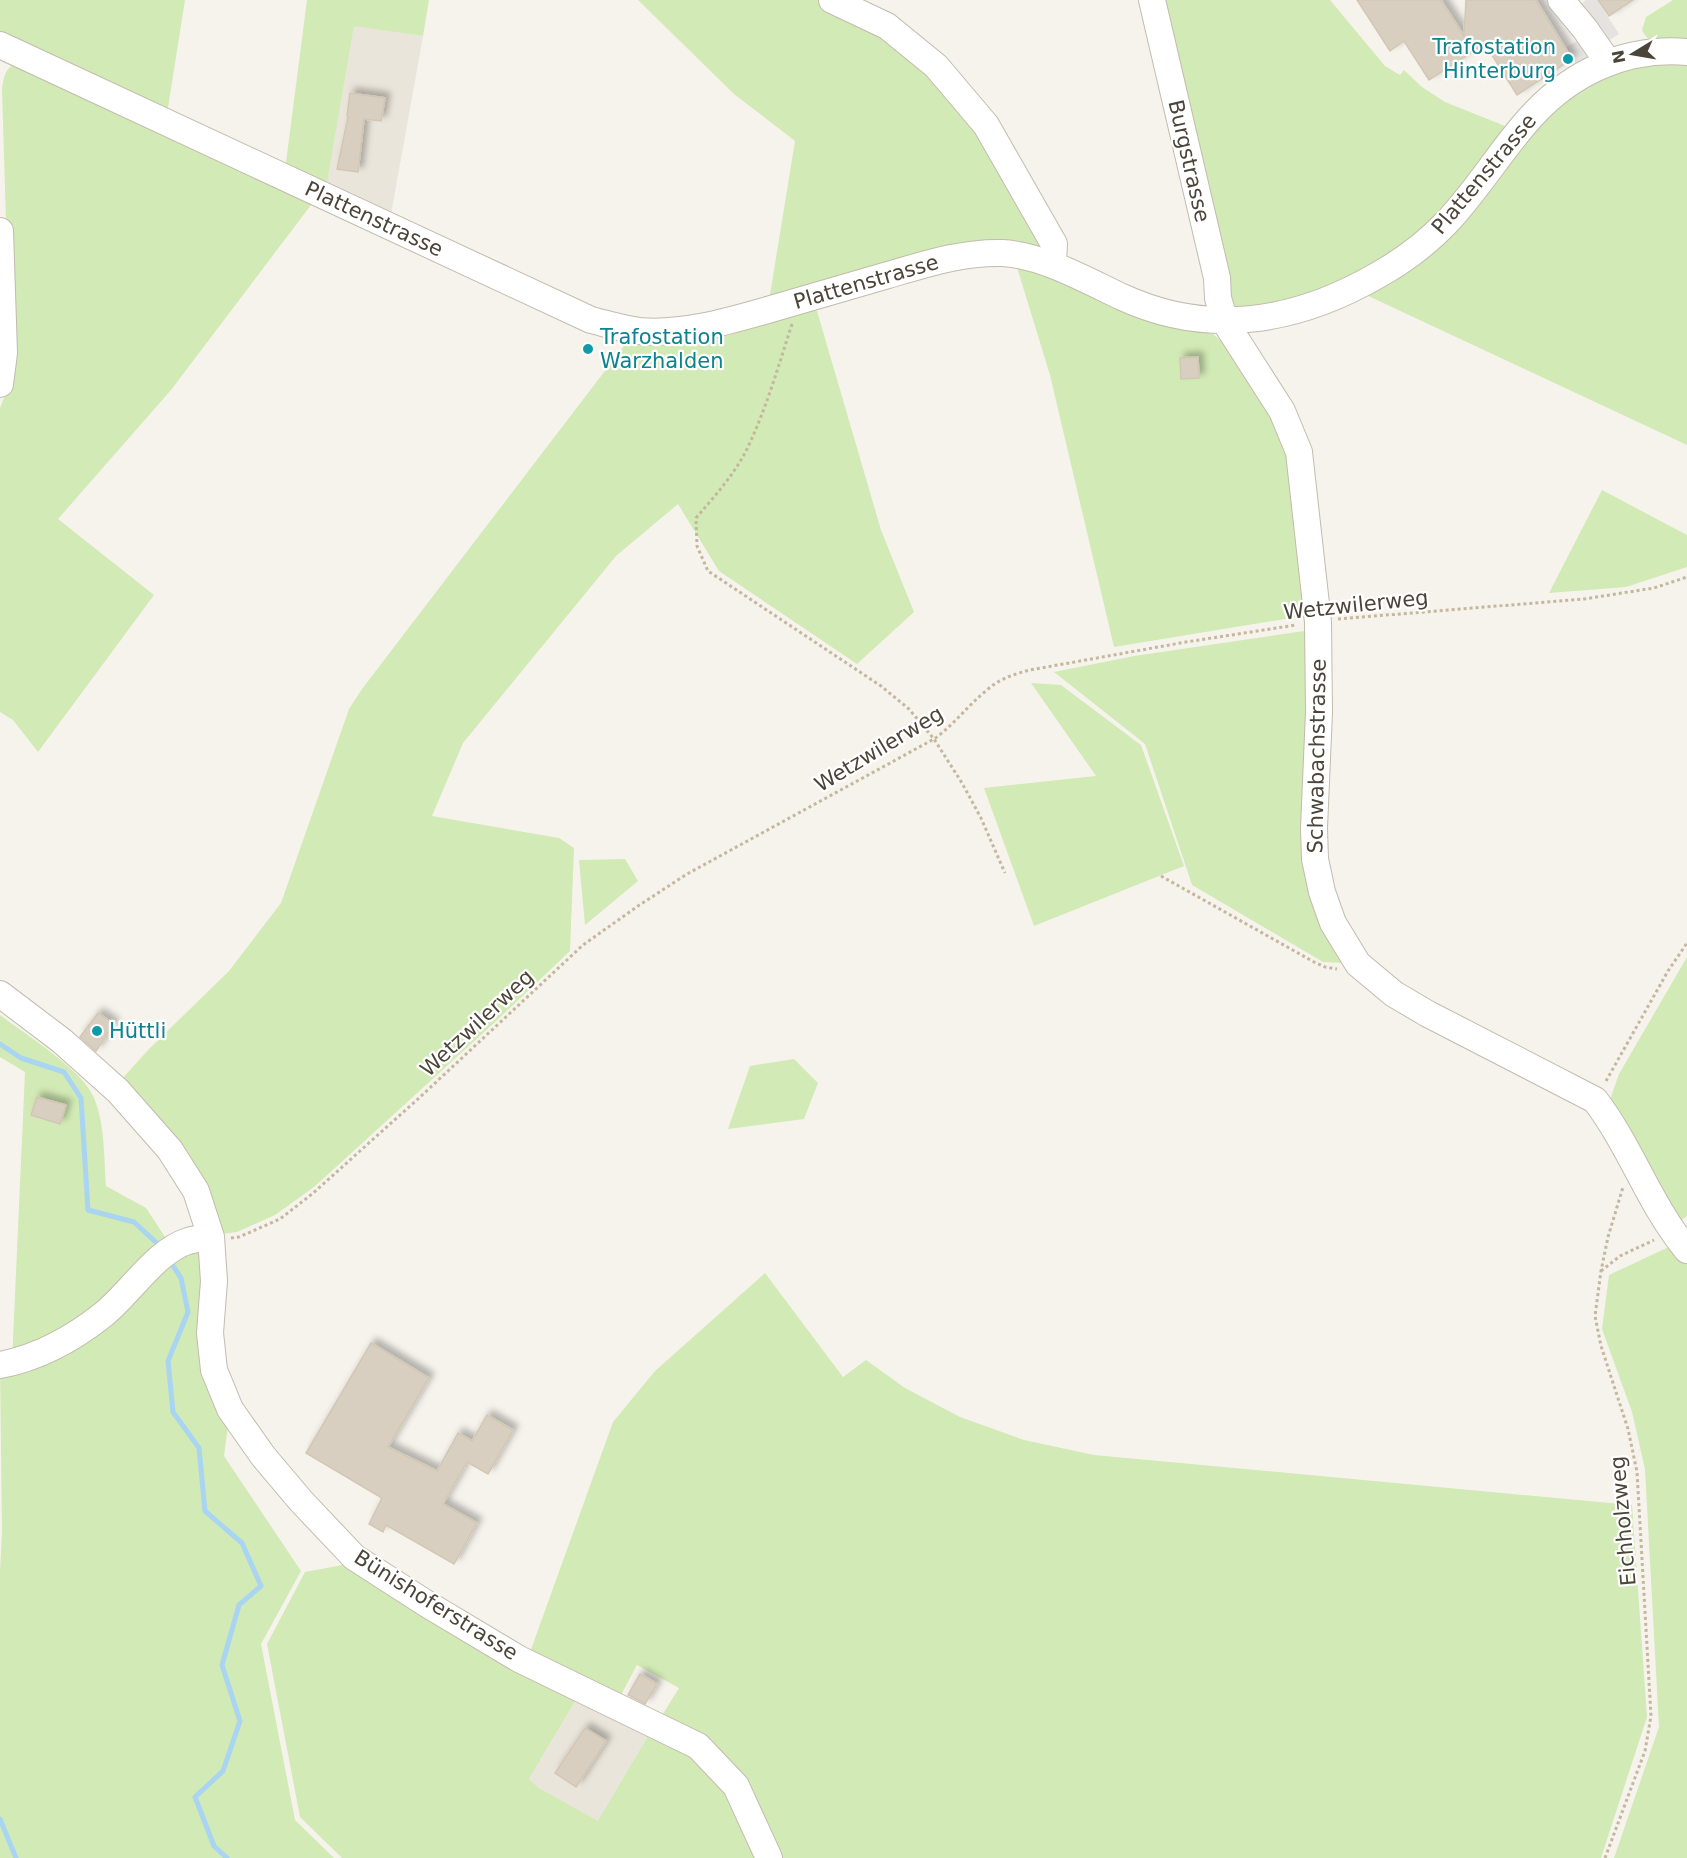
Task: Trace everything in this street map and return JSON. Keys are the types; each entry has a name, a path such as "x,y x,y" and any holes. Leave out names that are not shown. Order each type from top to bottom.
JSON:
{"street":[{"path":"832,0 887,26 936,66 986,125 1054,244 1053,264"},
{"name":"Burgstrasse","path":"1152,0 1217,278 1218,298 1225,322"},
{"path":"1561,0 1585,28 1608,62"},
{"name":"Plattenstrasse","path":"1,48 591,320 639,331 686,330 735,319 928,263 967,254 1005,253 1053,264 1131,301 1178,315 1225,322 1272,316 1313,304 1354,288 1415,252 1447,223 1532,115 1565,87 1585,74 1608,62 1641,53 1687,52"},
{"path":"0,231 4,353 0,384"},
{"name":"Schwabachstrasse","path":"1225,322 1282,411 1299,452 1318,622 1319,712 1314,828 1315,860 1322,892 1333,923 1358,964 1394,994 1428,1014 1595,1100 1611,1120 1654,1203 1681,1242"},
{"name":"Bünishoferstrasse","path":"0,994 62,1041 118,1091 170,1150 196,1191 211,1237 214,1281 210,1333 214,1371 230,1410 263,1456 301,1501 354,1557 427,1604 519,1659 698,1746 736,1786 769,1858"},
{"path":"0,1365 59,1345 104,1314 166,1254 187,1241 211,1237"}],"path":[{"path":"800,301 770,392 745,452 721,490 696,518 697,546 708,571 881,686 909,709 934,739 963,783 1005,873"},
{"name":"Wetzwilerweg","path":"211,1237 223,1240 239,1237 280,1219 312,1194 418,1099 583,945 638,906 687,874 934,739 951,727 987,689 1009,676 1030,670 1175,644 1330,619 1612,596 1654,588 1687,577"},
{"path":"1161,876 1326,967 1347,969 1358,964"},
{"path":"1595,1100 1668,971 1687,944"},
{"name":"Eichholzweg","path":"1605,1858 1645,1751 1651,1716 1637,1472 1628,1429 1601,1346 1595,1316 1600,1271 1623,1188 1625,1146"},
{"path":"1600,1271 1620,1256 1642,1244 1681,1242"}],"shaded area":[{"path":"1586,0 1597,0 1619,34 1608,41 1581,4"},
{"path":"354,25 423,36 390,220 326,189"},
{"path":"1577,41 1588,58 1577,65 1566,47"},
{"path":"577,1698 651,1731 598,1822 539,1788 529,1779"}],"green space":[{"path":"0,0 185,0 167,114 0,37"},
{"path":"307,0 429,0 423,36 354,26 326,189 285,170"},
{"path":"638,0 821,0 874,25 934,72 987,137 1043,245 1036,249 769,301 795,141 734,94"},
{"path":"1159,0 1330,0 1385,66 1400,75 1404,70 1422,87 1445,102 1505,126 1508,130 1442,220 1398,256 1320,294 1240,310 1232,303"},
{"path":"1673,0 1687,0 1687,46 1655,42 1650,40 1642,30 1646,17"},
{"path":"1687,60 1687,445 1362,293 1546,112 1610,70"},
{"path":"17,63 314,201 171,390 58,519 154,595 38,752 13,720 0,712 0,408 9,385 2,89 6,73"},
{"path":"1016,264 1053,276 1150,321 1213,334 1226,345 1284,431 1309,615 1114,647 1050,375"},
{"path":"812,308 817,311 881,530 914,612 857,664 719,571 678,504 616,556 463,743 432,816 559,838 574,848 570,951 314,1187 275,1215 237,1232 221,1234 120,1081 150,1048 229,971 281,903 349,709 627,342"},
{"path":"1602,490 1687,535 1687,567 1626,587 1549,593"},
{"path":"1304,631 1313,635 1307,852 1344,958 1343,963 1323,962 1192,885 1145,744 1054,672 1134,656"},
{"path":"1031,683 1061,685 1141,745 1184,866 1034,926 984,788 1096,776"},
{"path":"625,859 638,881 585,925 579,860"},
{"path":"1687,957 1687,1216 1679,1222 1608,1105 1619,1074"},
{"path":"0,1015 66,1064 88,1087 98,1108 100,1119 106,1186 146,1208 173,1249 211,1237 230,1409 224,1456 301,1571 261,1644 295,1820 334,1858 0,1858 2,1531 0,1365 12,1362 25,1072 0,1057"},
{"path":"794,1059 818,1083 804,1119 728,1129 750,1066"},
{"path":"1673,1245 1687,1261 1687,1858 1614,1858 1659,1727 1645,1469 1632,1412 1602,1329 1609,1275"},
{"path":"765,1273 843,1377 866,1360 905,1388 960,1417 1024,1440 1094,1455 1632,1505 1647,1717 1601,1858 776,1858 740,1777 661,1717 679,1688 637,1665 620,1697 529,1655 613,1422 655,1371"},
{"path":"353,1563 577,1698 529,1779 539,1788 598,1821 651,1731 689,1749 719,1778 759,1858 342,1858 300,1817 267,1644 305,1572"}],"building":[{"path":"1357,0 1441,0 1464,36 1466,0 1536,0 1572,59 1517,95 1485,44 1429,80 1404,41 1390,51"},
{"path":"1598,0 1633,0 1609,16"},
{"path":"350,93 385,98 381,121 364,119 358,172 337,169 348,117"},
{"path":"1198,357 1199,378 1181,379 1180,358"},
{"name":"Hüttli","path":"98,1013 114,1024 96,1051 80,1037"},
{"path":"37,1097 66,1105 60,1124 31,1115"},
{"path":"371,1343 429,1378 388,1447 437,1471 458,1433 472,1441 487,1415 513,1430 488,1474 467,1462 443,1504 477,1523 454,1564 386,1525 383,1532 369,1524 382,1498 306,1453"},
{"path":"640,1674 657,1684 645,1704 628,1695"},
{"path":"585,1728 606,1741 576,1787 555,1773"}],"waterway":[{"path":"0,1044 21,1058 64,1072 81,1098 88,1210 134,1222 161,1247"},
{"path":"169,1260 181,1278 188,1312 168,1361 173,1412 199,1448 205,1511 242,1543 261,1586 239,1605 222,1665 240,1721 223,1771 195,1797 214,1846 227,1858"},
{"path":"0,1819 16,1858"}],"place":[{"name":"Trafostation Hinterburg","path":"1568,59"},
{"name":"Trafostation Warzhalden","path":"588,349"},
{"name":"Hüttli","path":"97,1031"}]}
